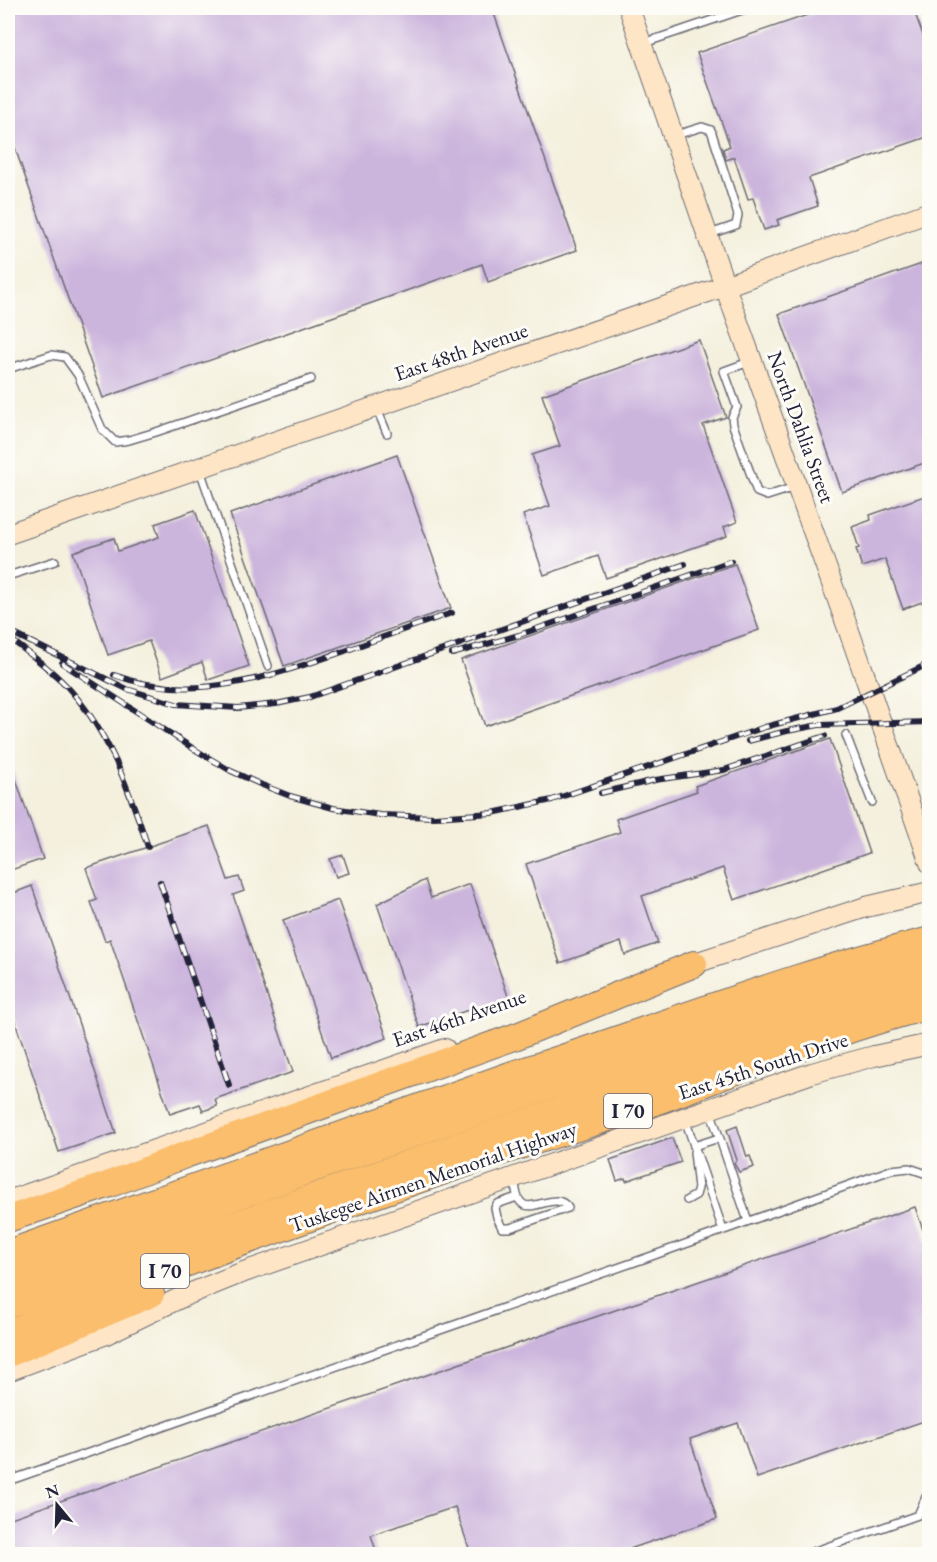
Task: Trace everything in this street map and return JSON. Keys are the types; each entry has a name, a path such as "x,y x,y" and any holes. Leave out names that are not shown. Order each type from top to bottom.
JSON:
{"highway":[{"path":"8,1219 517,1036 694,964"},
{"path":"8,1253 435,1100 589,1050 826,968 926,968"},
{"path":"8,1280 316,1168 760,1013 926,968"},
{"path":"8,1305 522,1121 858,1004 926,968"},
{"name":"Tuskegee Airmen Memorial Highway","path":"8,1333 122,1287 325,1212 631,1110 896,1014 926,968"},
{"path":"110,1184 372,1108 435,1100"},
{"path":"8,1354 270,1246 325,1212"}],"main road":[{"name":"North Dahlia Street","path":"629,8 707,235 930,863"},
{"name":"East 48th Avenue","path":"8,534 725,286 930,212"},
{"name":"East 46th Avenue","path":"8,1202 639,980 866,907 930,892"},
{"name":"East 45th South Drive","path":"8,1371 104,1335 184,1296 232,1276 812,1073 873,1056 930,1044"}],"lane":[{"path":"642,43 748,8"},
{"path":"674,136 702,127 711,130 738,215 736,225 707,235"},
{"path":"8,369 51,355 65,357 78,375 102,429 115,442 129,441 311,379"},
{"path":"752,361 724,371 737,407 732,417 732,425 757,492 767,496 797,486"},
{"path":"376,406 387,434"},
{"path":"199,468 268,666"},
{"path":"8,576 55,561"},
{"path":"846,735 872,802"},
{"path":"710,1108 748,1221"},
{"path":"684,1117 723,1230"},
{"path":"694,1146 719,1138"},
{"path":"687,1200 696,1195 698,1188 694,1146"},
{"path":"8,1481 891,1170 909,1168 930,1175"},
{"path":"515,1176 517,1197 525,1205 532,1206 559,1200 568,1208 502,1228 496,1217 495,1208 498,1204 517,1197"},
{"path":"807,1554 918,1515 926,1497 930,1496"}],"building":[{"path":"8,8 492,8 577,250 488,282 482,264 103,398 8,128"},
{"path":"828,8 913,8 930,54 930,136 809,178 818,206 777,220 779,225 764,230 753,198 748,199 734,157 726,160 723,149 730,146 697,53"},
{"path":"930,261 930,461 842,492 779,314"},
{"path":"699,340 726,417 703,425 737,522 724,527 727,536 606,578 598,556 544,575 523,515 550,506 532,455 560,446 542,395"},
{"path":"397,455 451,608 284,666 230,514"},
{"path":"930,494 930,599 903,609 885,559 862,567 852,527 871,520 870,515"},
{"path":"195,510 249,666 208,680 202,662 162,677 149,641 108,655 73,552 114,538 118,551 159,537 155,524"},
{"path":"735,564 759,630 485,726 461,660"},
{"path":"830,739 869,853 734,900 723,868 642,896 658,943 625,955 621,942 560,963 526,864 620,832 616,819 697,791 695,786"},
{"path":"8,759 43,859 8,871"},
{"path":"209,826 228,880 239,877 244,891 233,895 293,1072 215,1099 217,1106 203,1111 200,1104 170,1114 110,939 105,941 91,902 97,900 86,868"},
{"path":"343,855 349,873 336,877 330,859"},
{"path":"425,880 431,898 470,884 509,999 419,1027 377,904"},
{"path":"32,886 116,1133 59,1152 8,1001 8,895"},
{"path":"338,900 387,1038 331,1058 283,920"},
{"path":"737,1126 747,1157 750,1156 754,1167 739,1172 734,1163 737,1160 727,1130"},
{"path":"672,1138 681,1162 626,1181 625,1178 617,1181 610,1160"},
{"path":"915,1207 930,1250 930,1419 757,1478 738,1423 690,1439 717,1519 615,1554 471,1554 455,1507 371,1535 377,1554 8,1554 8,1519"}],"railway":[{"path":"452,654 519,635 731,561"},
{"path":"8,631 127,689 176,704 238,708 310,697 685,564"},
{"path":"114,675 144,683 173,687 231,684 288,670 452,613"},
{"path":"8,637 49,669 85,708 108,745 126,785 148,847"},
{"path":"62,663 194,749 231,771 262,785 290,796 333,808 380,815 435,817 492,813 552,800 765,727 837,708 930,663"},
{"path":"748,741 819,725 930,722"},
{"path":"601,793 655,780 724,770 825,736"},
{"path":"160,882 229,1085"}]}
